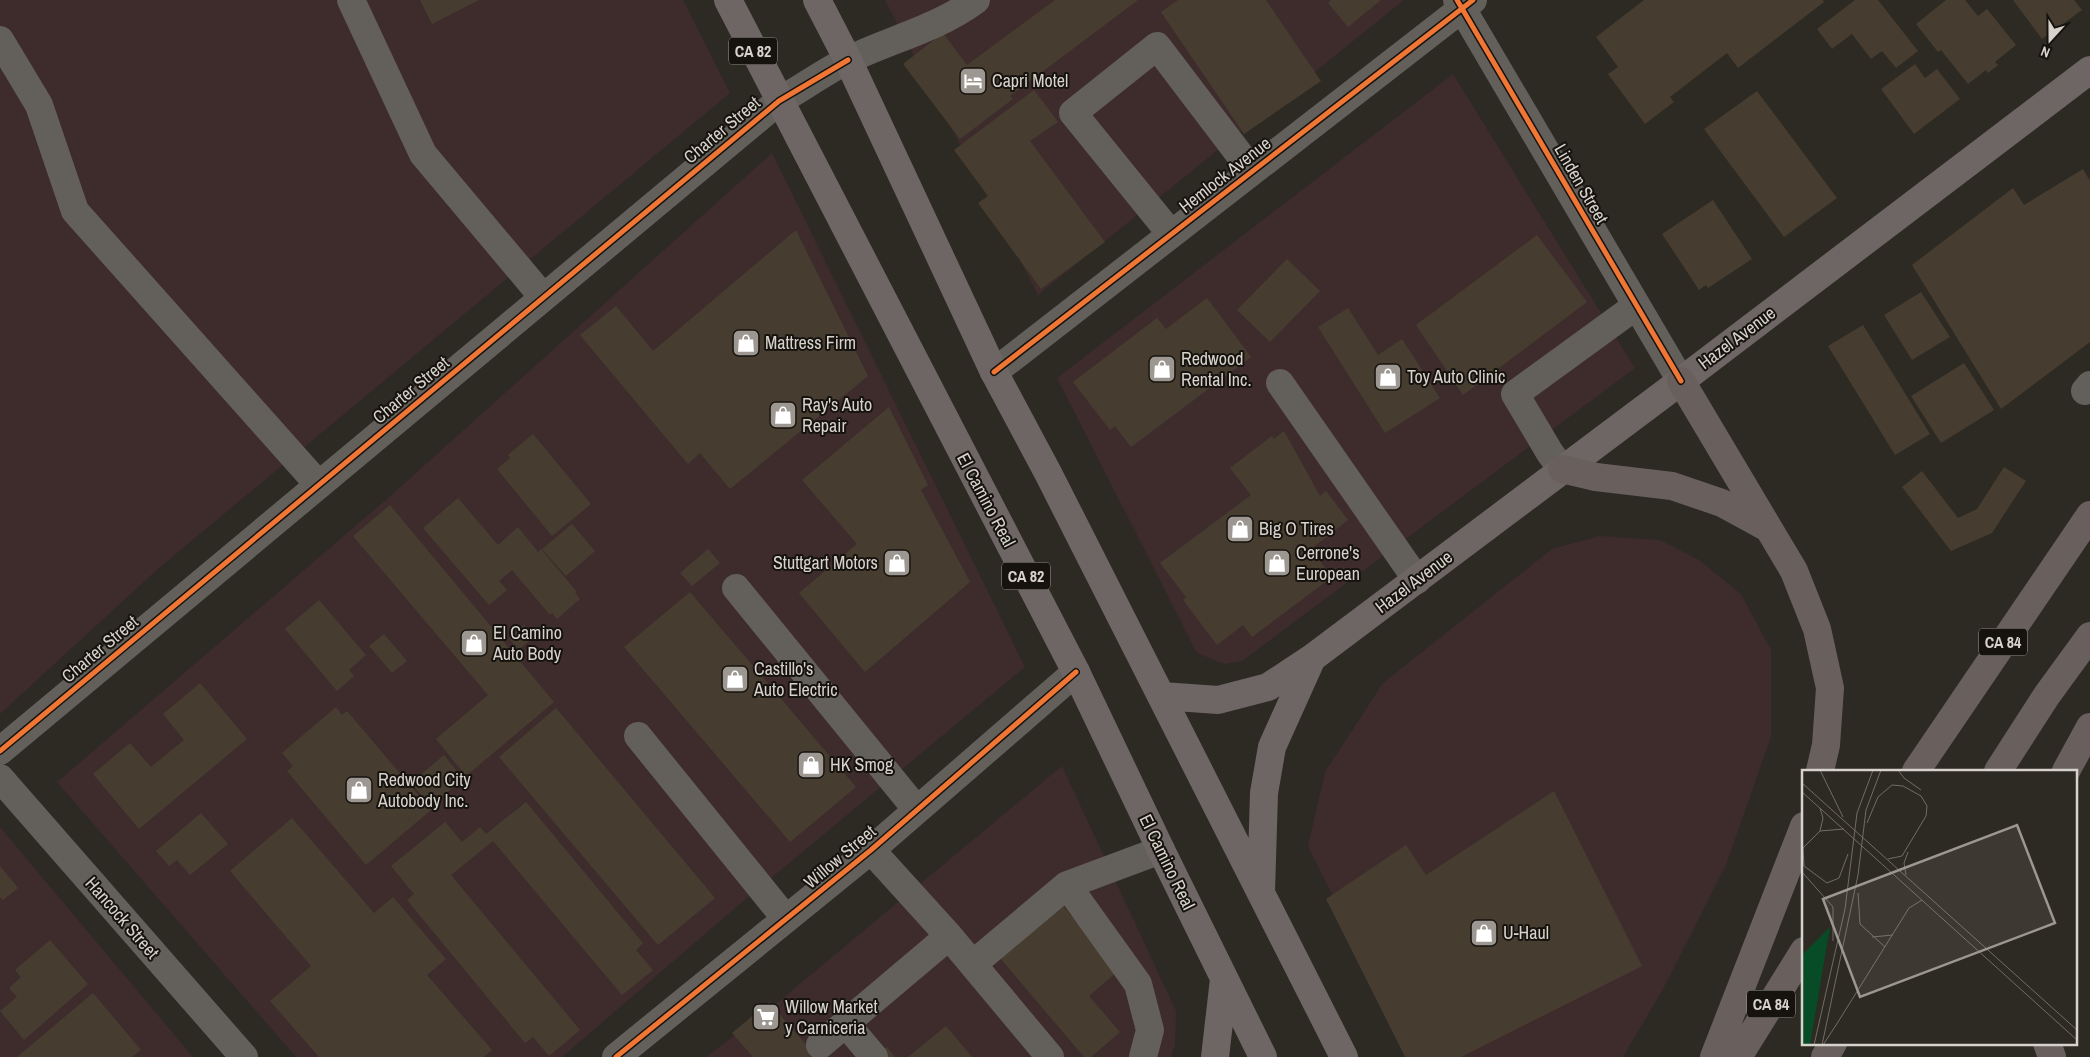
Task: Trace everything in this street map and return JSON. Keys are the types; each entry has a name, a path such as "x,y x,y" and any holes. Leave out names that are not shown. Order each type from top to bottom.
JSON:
{"highway":[{"path":"1681,381 1794,571 1816,629 1830,688 1826,744 1820,770"},
{"path":"1562,469 1596,477 1672,486 1722,503 1767,528"},
{"name":"CA 84","path":"1917,770 2090,514"},
{"path":"1999,770 2047,695 2090,636"},
{"path":"2067,770 2090,727"},
{"path":"1714,1057 1802,831"},
{"name":"CA 84","path":"1738,1057 1802,954"},
{"path":"1826,1057 1832,1044"},
{"path":"2047,1044 2052,1057"}],"main road":[{"name":"El Camino Real","path":"728,0 1076,672 1263,1057"},
{"path":"817,0 848,60 994,372 1162,696 1344,1057"},
{"name":"Hazel Avenue","path":"1162,696 1218,700 1268,687 1312,658 1681,381 2090,70"},
{"name":"Hazel Avenue","path":"1261,895 1264,793 1272,747 1312,658"},
{"path":"1215,1057 1224,979"}],"street":[{"path":"351,0 423,154 543,297"},
{"name":"Charter Street","path":"0,751 779,101 848,60 930,27 963,10 976,0"},
{"name":"Hemlock Avenue","path":"994,372 1252,172 1464,3"},
{"name":"Linden Street","path":"1464,3 1636,306 1681,381"},
{"path":"0,40 39,105 75,211 319,485"},
{"path":"1171,234 1073,113 1157,46 1252,172"},
{"path":"1562,469 1514,394 1636,306"},
{"path":"1280,383 1417,580"},
{"path":"736,588 917,810"},
{"name":"Willow Street","path":"616,1057 871,850 1076,672"},
{"path":"638,736 786,919"},
{"name":"Hancock Street","path":"0,778 244,1057"},
{"path":"871,850 949,936 1050,1057"},
{"path":"973,964 1068,885 1161,850"},
{"path":"1068,885 1138,984 1150,1030 1143,1057"},
{"path":"820,1045 949,936"},
{"path":"846,1024 874,1057"}],"shaded area":[{"path":"0,0 683,0 730,93 159,568 0,714"},
{"path":"885,0 1404,0 1038,295"},
{"path":"1453,74 1635,368 1242,661 1224,664 1197,653 1057,378"},
{"path":"772,153 1025,667 740,904 562,1057 296,1057 57,782 388,498"},
{"path":"1600,536 1660,540 1699,560 1741,594 1771,650 1771,737 1726,865 1663,989 1623,1057 1413,1057 1308,846 1325,772 1383,683 1552,549"},
{"path":"1062,766 1176,1011 1175,1045 1171,1057 706,1057 778,1002"},
{"path":"0,827 193,1057 0,1057"}],"building":[{"path":"420,0 479,0 432,24"},
{"name":"Capri Motel","path":"1055,0 1138,0 1010,96 1013,99 960,139 903,64 943,33 967,65"},
{"path":"1178,0 1266,0 1321,81 1244,134 1161,12"},
{"path":"1331,0 1381,0 1348,27 1328,3"},
{"path":"1644,0 1823,0 1824,2 1738,68 1727,53 1670,97 1674,102 1645,124 1608,74 1618,67 1596,37"},
{"path":"1855,0 1878,0 1918,51 1896,68 1882,51 1871,59 1852,34 1832,49 1817,29"},
{"path":"1946,0 1965,0 1978,16 1987,9 2016,45 1995,62 1998,65 1988,73 1986,70 1968,84 1941,50 1938,52 1916,24"},
{"path":"2013,0 2074,0 2082,10 2042,39"},
{"path":"1915,64 1925,78 1937,69 1960,99 1914,134 1881,89"},
{"path":"1034,90 1058,122 1030,141 1105,242 1041,289 978,203 988,196 954,150"},
{"path":"1757,91 1837,198 1784,237 1704,129"},
{"path":"2083,169 2090,181 2090,342 2001,409 1912,265 2013,188 2024,205"},
{"path":"1713,200 1752,259 1708,288 1706,285 1699,290 1662,234"},
{"name":"Mattress Firm","path":"796,230 868,376 730,489 700,453 688,464 580,335 616,306 653,351"},
{"path":"1537,235 1587,302 1463,395 1416,325"},
{"path":"1287,259 1320,291 1270,342 1237,310"},
{"path":"1921,292 1950,337 1912,360 1884,315"},
{"name":"Redwood Rental Inc.","path":"1207,298 1251,357 1131,447 1115,426 1110,430 1073,382 1157,318 1166,329"},
{"name":"Toy Auto Clinic","path":"1348,308 1378,355 1402,339 1440,398 1385,433 1318,327"},
{"path":"1863,325 1930,434 1895,455 1828,346"},
{"path":"1964,363 1994,410 1941,443 1911,396"},
{"name":"Stuttgart Motors","path":"889,407 928,485 921,490 970,582 865,672 799,593 857,544 802,480"},
{"path":"1284,431 1320,496 1326,491 1348,520 1311,549 1332,577 1252,637 1243,625 1217,645 1183,600 1186,597 1160,563 1251,495 1230,468 1272,436 1274,439"},
{"path":"533,434 591,504 552,536 497,469 510,458 508,455"},
{"path":"2004,467 2026,481 1992,533 1951,551 1902,487 1922,471 1958,518 1977,509"},
{"path":"458,498 498,545 518,527 538,552 541,549 577,592 575,593 580,599 557,619 552,613 550,615 512,570 499,581 507,590 489,605 423,528"},
{"name":"El Camino Auto Body","path":"390,505 554,702 466,776 436,739 488,695 353,536"},
{"path":"572,524 595,551 566,576 542,549"},
{"path":"708,549 720,563 692,586 680,573"},
{"path":"690,592 856,787 790,842 624,647"},
{"path":"319,600 366,655 349,670 354,676 337,691 285,629"},
{"path":"524,625 534,637 518,650 509,638"},
{"path":"384,634 407,661 392,673 369,646"},
{"path":"200,683 247,739 139,829 93,774 130,743 151,767 184,740 163,714"},
{"name":"Redwood City Autobody Inc.","path":"336,707 342,715 347,711 431,810 366,865 287,771 293,766 282,753"},
{"path":"556,708 715,898 658,945 499,757"},
{"path":"444,755 463,779 431,806 411,783"},
{"name":"U-Haul","path":"1554,791 1642,966 1461,1057 1405,1057 1326,899 1406,845 1426,875"},
{"path":"526,802 643,943 636,950 653,970 622,995 493,841 451,875 580,1030 549,1056 533,1037 525,1043 407,900 414,894 391,866 445,822 462,842 480,827 486,834"},
{"path":"201,813 228,844 190,875 177,860 169,866 156,851"},
{"path":"292,818 374,913 393,897 446,959 427,975 492,1050 484,1057 319,1057 270,1001 311,966 230,871"},
{"path":"0,866 18,888 3,900 0,897"},
{"path":"1058,900 1118,971 1089,996 1120,1032 1091,1057 1084,1057 995,952"},
{"path":"50,940 88,984 24,1040 0,1011 17,997 9,988 21,977 15,970"},
{"path":"93,993 141,1050 132,1057 17,1057"},
{"name":"Willow Market y Carniceria","path":"769,1002 817,1057 753,1057 732,1033"},
{"path":"946,1026 972,1057 908,1057"},
{"path":"887,1047 895,1057 874,1057"}],"cycle path":[{"path":"1457,0 1681,381"},
{"path":"994,372 1473,0"},
{"path":"0,751 779,101 848,60"},
{"path":"616,1057 871,850 1076,672"}],"place":[{"name":"Capri Motel","path":"973,81"},
{"name":"Mattress Firm","path":"746,343"},
{"name":"Redwood Rental Inc.","path":"1162,369"},
{"name":"Toy Auto Clinic","path":"1388,377"},
{"name":"Ray's Auto Repair","path":"783,415"},
{"name":"Big O Tires","path":"1240,529"},
{"name":"Stuttgart Motors","path":"897,563"},
{"name":"Cerrone's European","path":"1277,563"},
{"name":"El Camino Auto Body","path":"474,643"},
{"name":"Castillo's Auto Electric","path":"735,679"},
{"name":"HK Smog","path":"811,765"},
{"name":"Redwood City Autobody Inc.","path":"359,790"},
{"name":"U-Haul","path":"1484,933"},
{"name":"Willow Market y Carniceria","path":"766,1017"}]}
